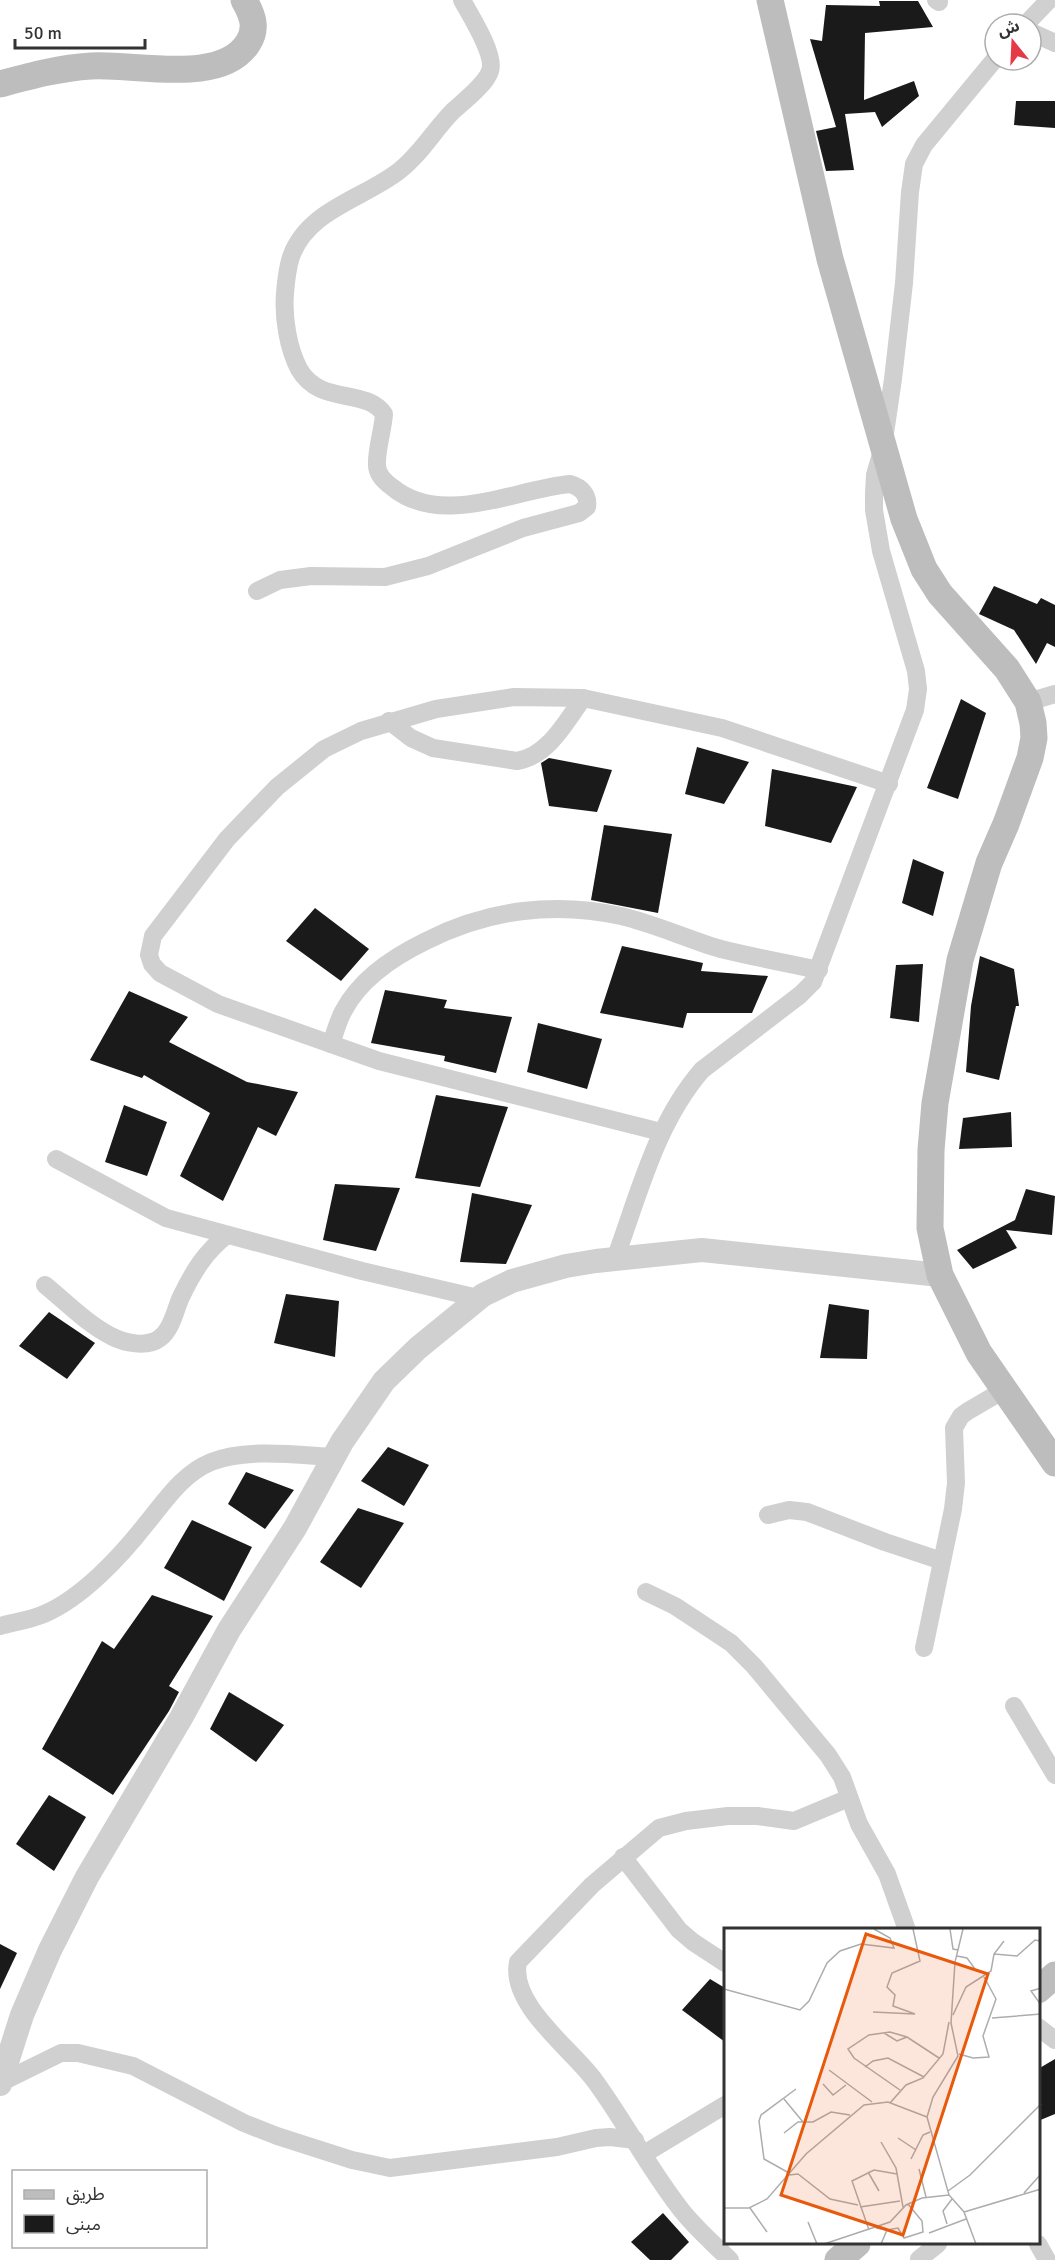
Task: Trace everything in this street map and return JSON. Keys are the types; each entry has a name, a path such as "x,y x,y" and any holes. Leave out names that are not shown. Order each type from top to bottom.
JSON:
{"main road":[{"path":"0,84 54,70 89,66 185,70 215,66 235,57 253,36 252,15 244,0"},
{"path":"770,0 830,259 904,519 924,569 940,594 1007,669 1028,702 1034,738 1030,758 989,863 960,960 935,1103 931,1150 930,1228 940,1275 979,1353 1055,1463"},
{"path":"1040,1988 1055,1975"},
{"path":"838,2260 856,2245"}],"street":[{"path":"256,591 280,580 311,576 385,577 428,566 524,528 579,513 587,507 585,494 580,488 570,484 454,506 434,505 397,492 380,475 377,465 384,414 370,402 331,393 308,381 296,361 291,344 284,303 289,264 300,238 342,204 387,181 401,169 421,151 438,128 478,87 490,71 490,55 462,0"},
{"path":"1038,12 1049,0"},
{"path":"615,1259 661,1132 680,1099 702,1070 800,996 813,982 915,710 918,689 913,661 877,531 874,510 875,475 883,447 893,378 914,164 924,145 984,72"},
{"path":"1028,702 1055,694"},
{"path":"661,1132 379,1061 218,1004 160,973 152,964 149,955 153,936 227,839 277,787 324,749 361,731 436,709 514,697 583,698 722,728 889,784"},
{"path":"390,721 411,738 433,748 517,761 528,759 539,752 557,733 583,698"},
{"path":"331,1044 344,1010 360,986 374,974 408,949 444,931 490,916 551,909 590,911 621,916 719,948 819,969"},
{"path":"57,1159 166,1218 362,1271 478,1298"},
{"path":"45,1285 110,1336 137,1343 153,1342 166,1332 196,1268 210,1248 227,1235"},
{"path":"2,2074 22,2015 50,1950 87,1877 230,1630 295,1528 333,1457 384,1381 418,1348 478,1298 512,1281 566,1266 615,1259 702,1250 940,1275"},
{"path":"924,1648 956,1483 954,1428 968,1411 1004,1390"},
{"path":"0,1626 35,1617 63,1604 98,1576 137,1536 182,1480 210,1462 234,1456 281,1454 333,1457"},
{"path":"768,1515 789,1510 807,1512 942,1561"},
{"path":"646,1592 675,1606 731,1643 754,1666 828,1755 842,1777 856,1818 895,1892 906,1928"},
{"path":"1014,1706 1055,1775"},
{"path":"730,2260 680,2209 588,2071 542,2024 524,1993 516,1970 518,1962 523,1954 592,1885 659,1828 708,1818 743,1815 794,1821 849,1798"},
{"path":"623,1857 679,1930 724,1962"},
{"path":"1040,2029 1055,2040"},
{"path":"2,2074 61,2054 78,2053 134,2066 244,2123 352,2160 390,2168 542,2149 596,2138 610,2137 640,2147 724,2105"},
{"path":"918,2260 937,2245"},
{"path":"1039,2245 1047,2260"}],"building":[{"path":"879,1 918,1 933,27 865,33 864,100 914,81 919,96 882,127 875,112 845,114 854,170 826,171 816,131 836,127 810,39 822,41 826,5 880,6"},
{"path":"1016,101 1055,101 1055,128 1014,125"},
{"path":"994,586 1037,604 1041,598 1055,605 1055,647 1047,643 1036,664 1014,630 979,614"},
{"path":"961,699 986,713 958,799 927,788"},
{"path":"697,747 749,762 724,804 685,794"},
{"path":"549,758 612,770 597,812 549,806 541,763"},
{"path":"772,769 857,787 831,843 765,826"},
{"path":"604,825 672,834 658,913 591,900"},
{"path":"913,859 944,872 933,916 902,903"},
{"path":"315,908 369,949 341,981 286,941"},
{"path":"622,946 703,963 701,971 768,976 752,1013 687,1013 683,1028 600,1013"},
{"path":"980,956 1014,969 1019,1006 1016,1006 999,1080 966,1072 971,1006"},
{"path":"923,964 919,1022 890,1018 896,965"},
{"path":"385,990 447,1000 444,1008 512,1017 496,1073 444,1061 445,1056 371,1043"},
{"path":"129,991 188,1017 169,1042 247,1082 298,1092 276,1136 258,1127 223,1201 180,1176 210,1113 144,1075 142,1078 90,1060"},
{"path":"538,1023 602,1039 587,1089 527,1072"},
{"path":"436,1095 508,1107 480,1187 415,1178"},
{"path":"124,1105 167,1122 147,1176 105,1162"},
{"path":"1011,1112 1012,1147 959,1149 963,1118"},
{"path":"335,1184 400,1188 376,1251 323,1240"},
{"path":"1026,1189 1055,1196 1052,1235 1006,1230 1017,1248 973,1269 957,1250 1015,1220"},
{"path":"472,1193 532,1205 506,1264 460,1262"},
{"path":"286,1294 339,1301 335,1357 274,1343"},
{"path":"829,1304 869,1310 867,1359 820,1358"},
{"path":"49,1312 95,1343 67,1379 19,1346"},
{"path":"388,1447 429,1465 404,1506 361,1481"},
{"path":"246,1472 294,1490 265,1529 228,1504"},
{"path":"358,1508 404,1523 361,1588 320,1562"},
{"path":"192,1520 252,1547 224,1601 164,1568"},
{"path":"152,1595 213,1616 169,1686 179,1692 169,1711 113,1795 42,1749 102,1641 114,1649"},
{"path":"229,1692 284,1725 256,1762 210,1729"},
{"path":"49,1795 86,1817 54,1871 16,1844"},
{"path":"0,1944 17,1953 0,1989"},
{"path":"710,1979 724,1987 724,2041 682,2010"},
{"path":"1055,2059 1055,2114 1040,2120 1040,2068"},
{"path":"663,2213 689,2242 671,2260 650,2260 631,2242"}]}
